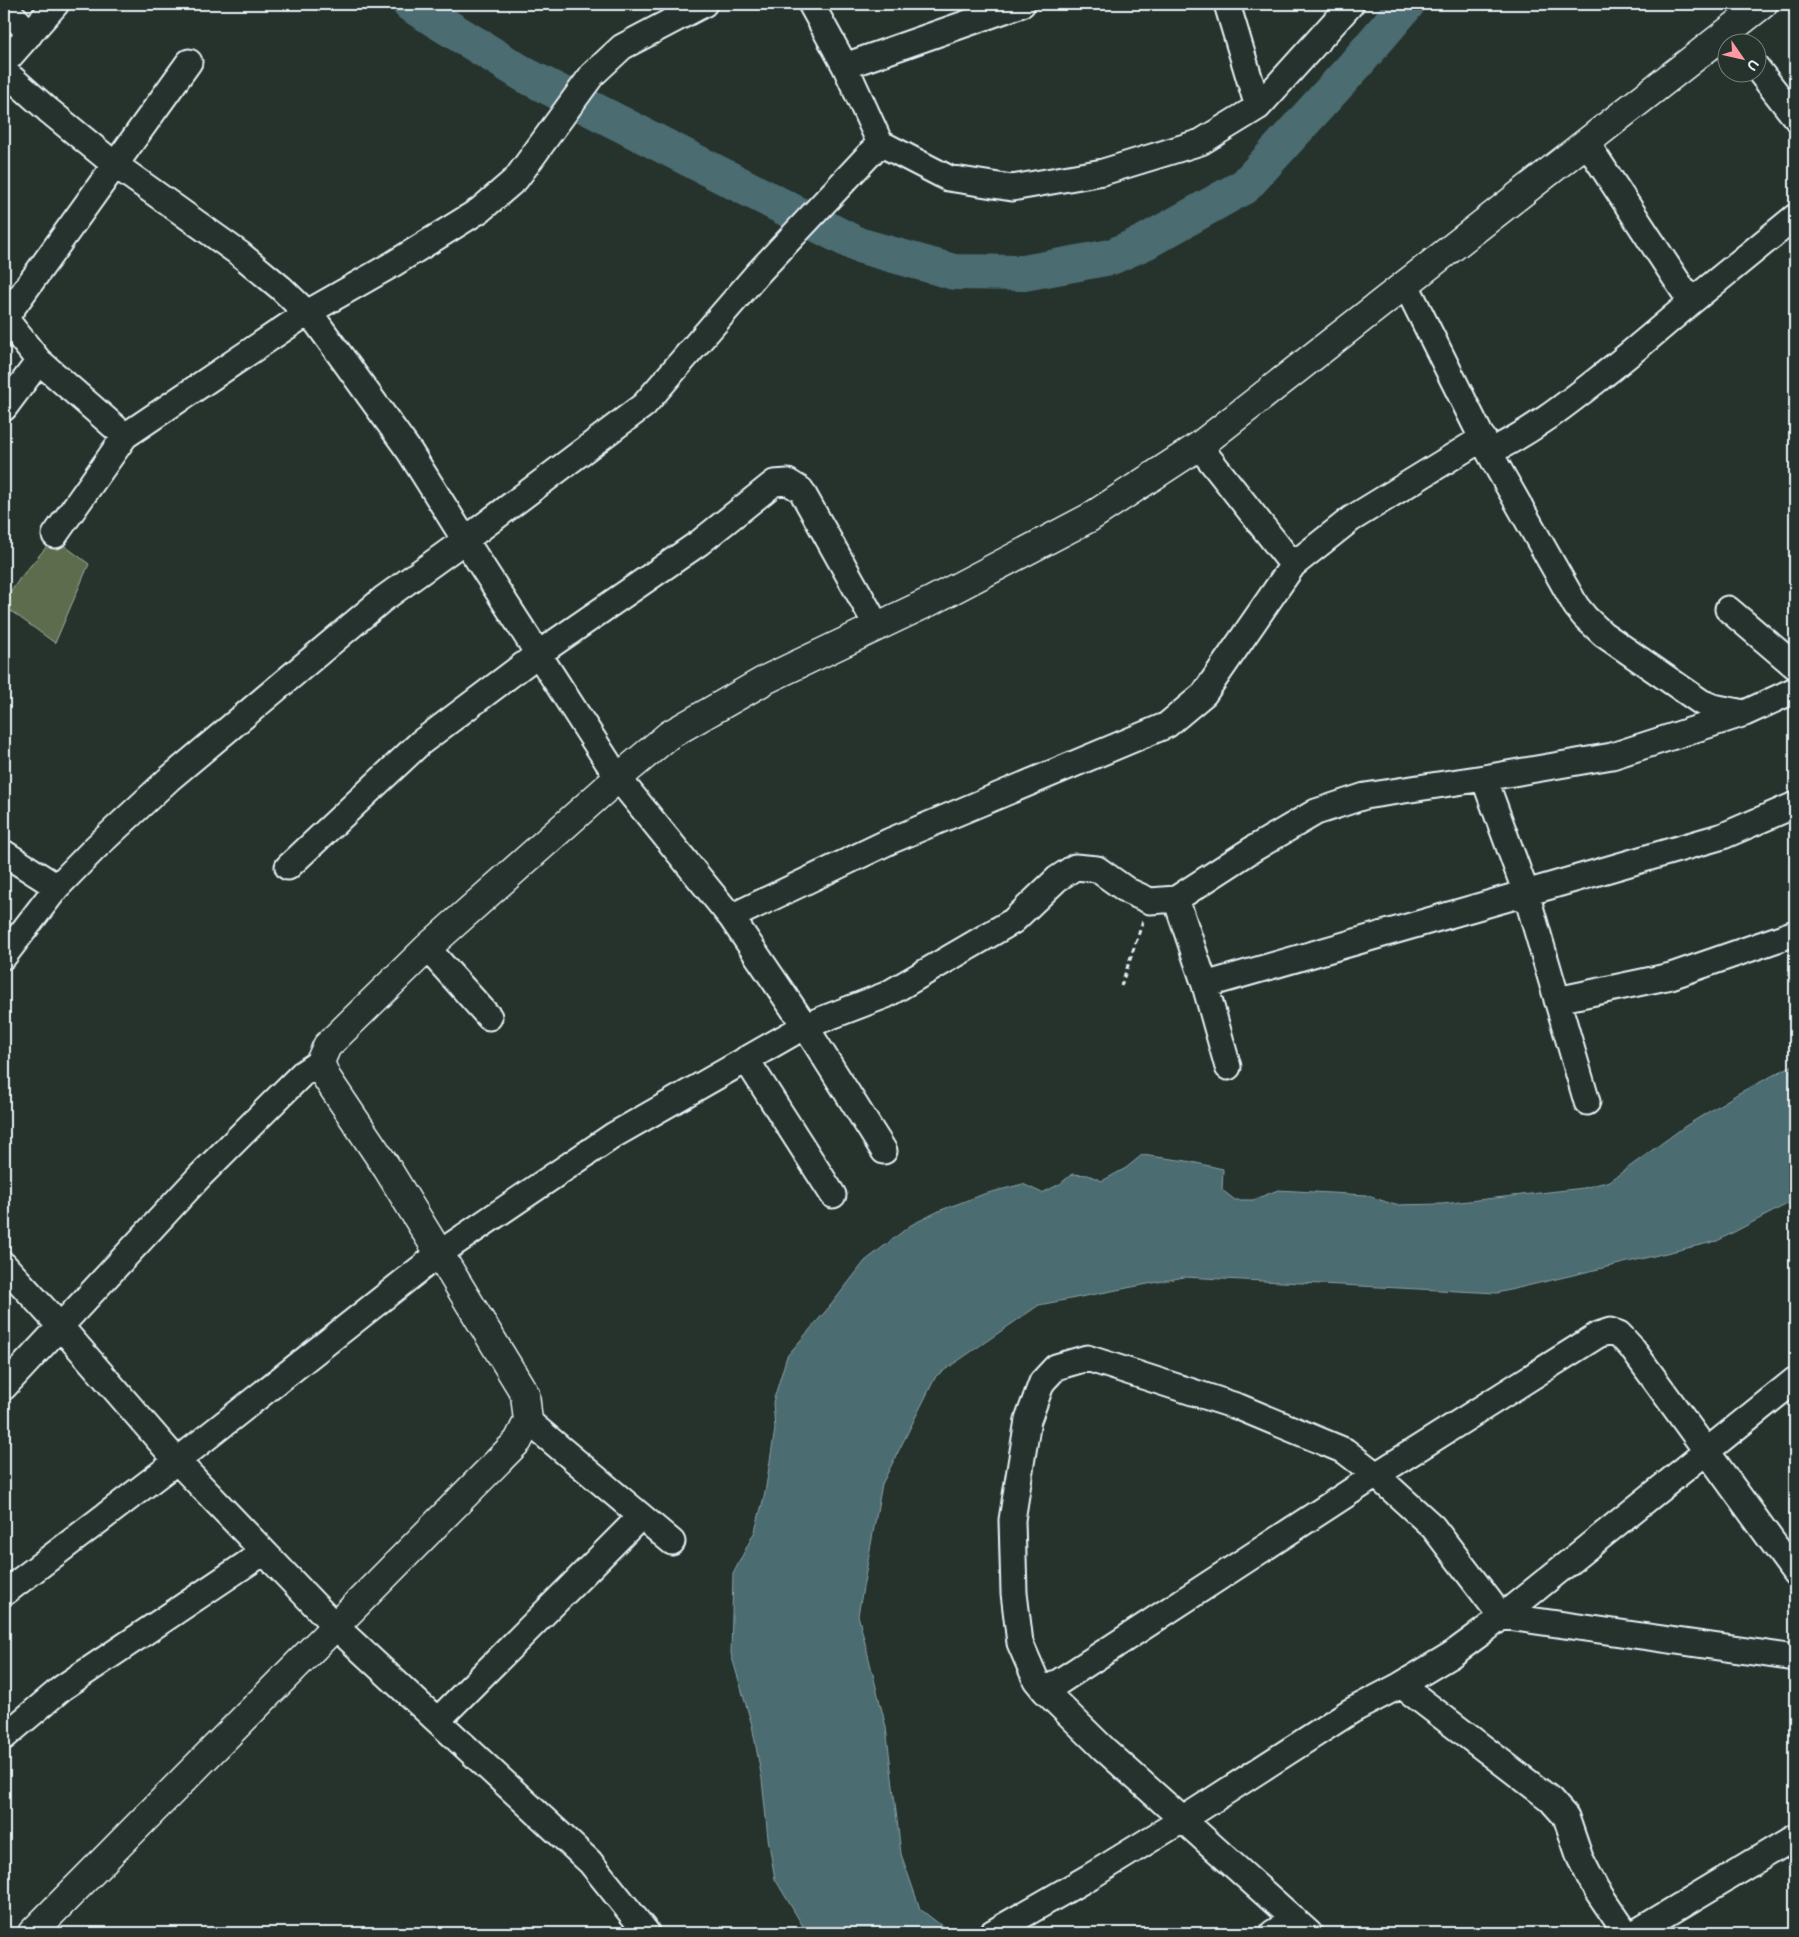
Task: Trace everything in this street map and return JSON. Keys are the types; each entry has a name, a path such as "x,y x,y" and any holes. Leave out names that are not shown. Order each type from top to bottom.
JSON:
{"street":[{"path":"4,63 56,4"},
{"path":"55,534 125,436 307,313 393,264 480,210 516,179 592,75 622,48 704,4"},
{"path":"811,4 845,66 880,143 948,178 1012,188 1103,172 1201,142 1258,106 1351,4"},
{"path":"845,66 1022,4"},
{"path":"1227,4 1258,106"},
{"path":"1737,32 1763,4"},
{"path":"4,6 30,34"},
{"path":"4,1387 200,1176 302,1074 320,1062 327,1046 427,948 669,735 766,679 931,601 1089,518 1199,446 1586,142 1716,49"},
{"path":"125,436 39,361 4,318 189,62"},
{"path":"4,71 114,164 240,254 281,288 318,323 410,452 618,778 731,917 805,1026 884,1151"},
{"path":"1766,80 1795,116"},
{"path":"1586,142 1691,302"},
{"path":"4,956 57,887 96,847 169,779 383,599 465,540 644,405 758,273 880,143"},
{"path":"731,917 890,841 1167,725 1204,694 1293,565 1351,519 1486,445 1516,440 1577,396 1795,216"},
{"path":"1406,285 1486,445 1584,618 1603,634 1701,702 1713,707 1745,713"},
{"path":"4,408 39,361"},
{"path":"1199,446 1293,565"},
{"path":"288,867 420,743 538,654 698,543 774,483 788,482 800,490 877,626"},
{"path":"1728,608 1795,666"},
{"path":"4,1593 177,1461 440,1253 614,1135 805,1026 886,995 1012,920 1057,879 1075,867 1097,869 1128,891 1150,901 1176,899 1253,849 1316,812 1365,796 1612,756 1745,713 1795,690"},
{"path":"1484,778 1526,893 1587,1102"},
{"path":"1205,985 1723,836 1795,805"},
{"path":"4,853 57,887"},
{"path":"1176,899 1205,985 1228,1067"},
{"path":"1557,1000 1671,976 1795,933"},
{"path":"427,948 489,1017"},
{"path":"746,1059 833,1195"},
{"path":"44,1930 335,1626 518,1441 528,1420 526,1394 387,1168 326,1077 320,1062"},
{"path":"4,1265 60,1326 177,1461 335,1626 590,1862 646,1933"},
{"path":"1045,1691 1376,1475 1562,1357 1598,1335 1610,1331 1619,1334 1631,1347 1795,1573"},
{"path":"1301,1926 1182,1820 1045,1691 1036,1680 1020,1643 1014,1593 1012,1520 1028,1420 1042,1382 1056,1367 1087,1358 1240,1407 1345,1451 1376,1475 1433,1527 1501,1616 1795,1658"},
{"path":"992,1933 1091,1876 1182,1820 1351,1711 1402,1685 1451,1655 1795,1380"},
{"path":"528,1420 672,1542"},
{"path":"438,1720 641,1516"},
{"path":"4,1737 62,1688 264,1552"},
{"path":"1402,1685 1550,1798 1566,1817 1580,1858 1596,1890 1626,1933"},
{"path":"1635,1933 1795,1837"},
{"path":"1273,1933 1301,1926"}],"path":[{"path":"1121,986 1150,901"}],"green space":[{"path":"54,538 89,564 55,643 4,606 4,602 20,578"}],"water":[{"path":"1795,1064 1795,1200 1717,1241 1497,1293 1184,1277 1039,1305 936,1376 882,1484 858,1615 886,1727 901,1854 920,1909 951,1933 807,1933 775,1879 768,1838 762,1779 752,1725 731,1654 733,1574 755,1531 765,1493 775,1429 773,1402 787,1356 831,1305 865,1261 911,1225 941,1210 984,1194 1023,1184 1042,1193 1060,1184 1072,1174 1088,1175 1102,1181 1126,1168 1142,1155 1187,1161 1223,1169 1222,1190 1235,1200 1253,1200 1278,1190 1366,1195 1395,1205 1442,1204 1584,1188 1610,1181 1684,1127 1739,1093"}],"waterway":[{"path":"410,4 525,75 858,245 954,272 1024,273 1111,257 1145,242 1245,186 1355,65 1407,4"}]}
